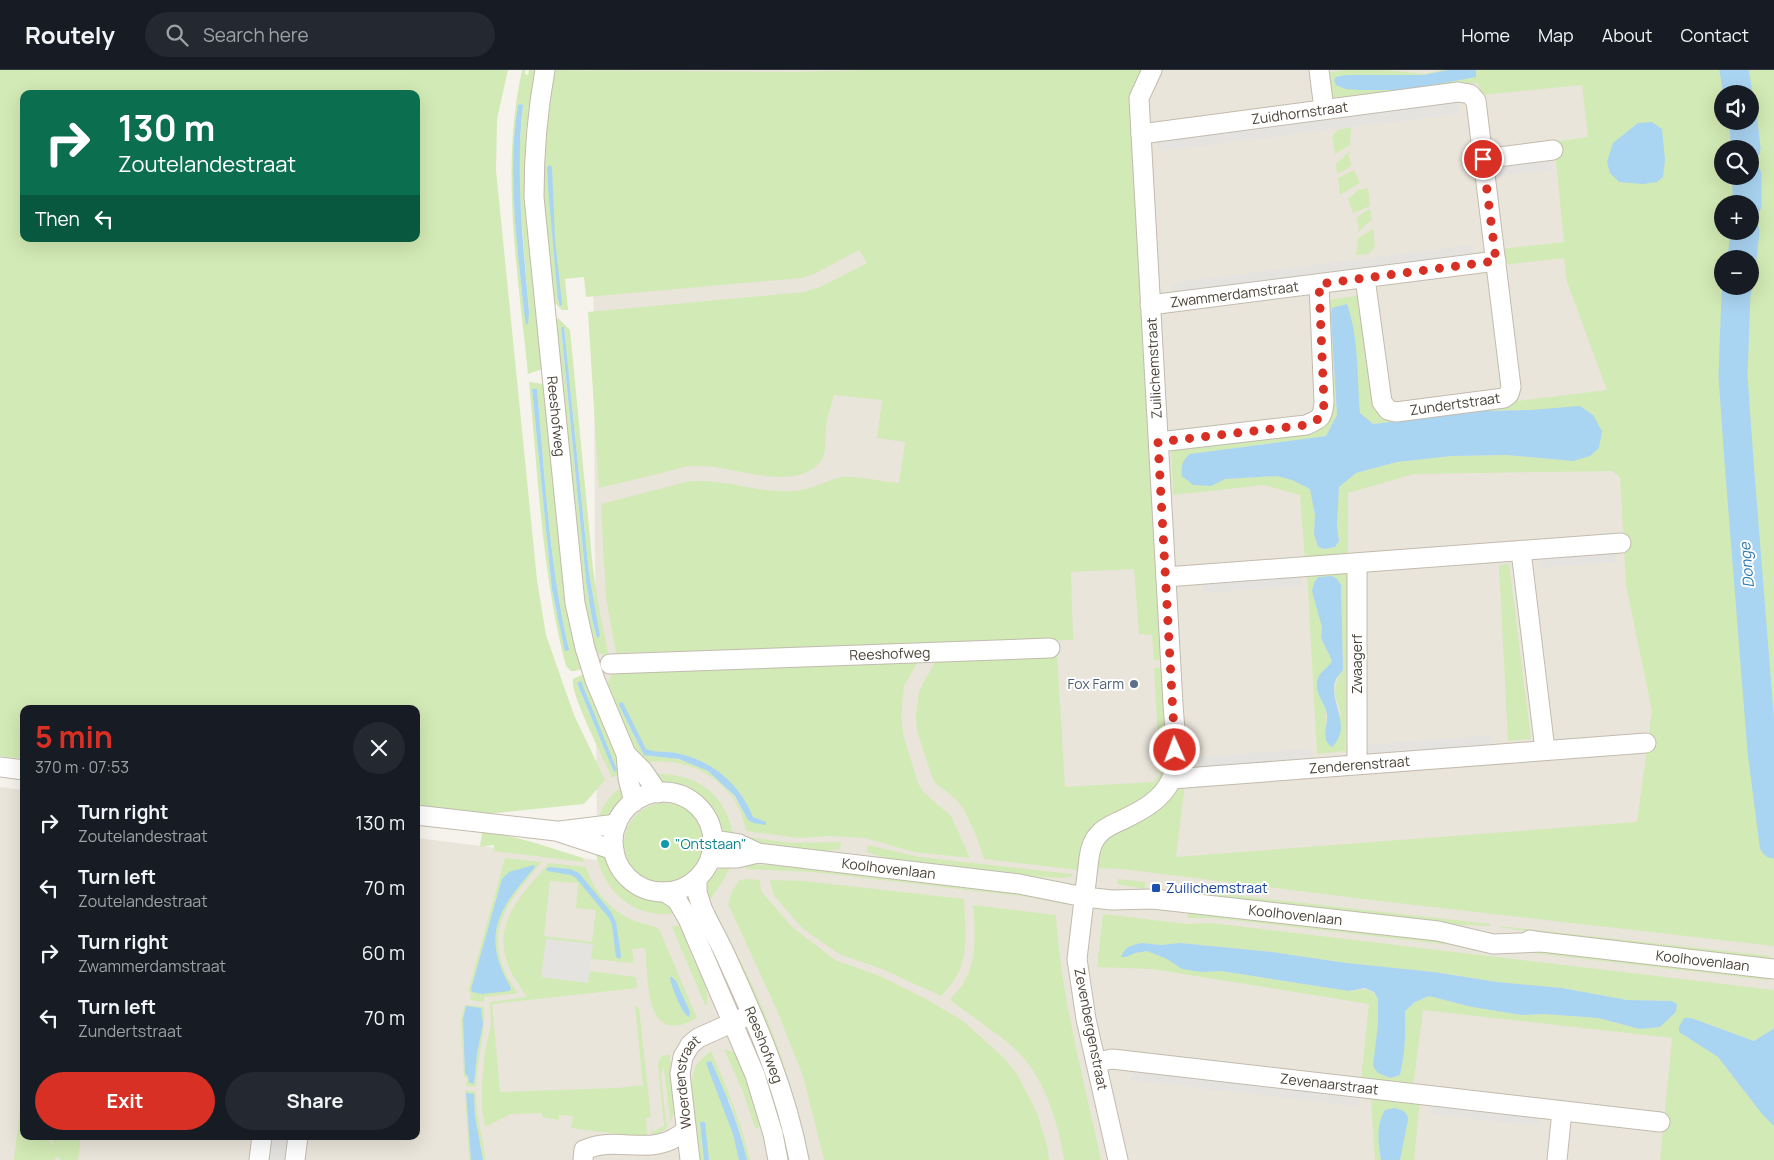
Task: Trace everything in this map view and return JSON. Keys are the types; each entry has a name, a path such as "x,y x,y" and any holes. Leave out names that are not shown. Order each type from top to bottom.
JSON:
{"street":[{"name":"Reeshofweg","path":"545,70 536,126 534,197 575,603 585,648 595,680 626,754 628,778 634,802"},
{"name":"Zuilichemstraat","path":"1085,891 1090,852 1098,835 1107,827 1140,811 1163,793 1172,778 1175,762 1139,98 1152,70"},
{"path":"1319,70 1324,109"},
{"name":"Zuidhornstraat","path":"1141,134 1458,92"},
{"name":"Zundertstraat","path":"1365,278 1382,402 1388,410 1396,412 1504,398 1509,394 1511,387 1476,101 1470,94 1458,92"},
{"path":"1483,159 1553,150"},
{"name":"Zwammerdamstraat","path":"1150,305 1496,261"},
{"path":"1158,442 1306,425 1318,420 1324,412 1319,284"},
{"path":"1166,577 1621,543"},
{"path":"1521,551 1545,750"},
{"name":"Zwaagerf","path":"1356,764 1357,564"},
{"name":"Reeshofweg","path":"610,664 1050,648"},
{"name":"Zenderenstraat","path":"1172,778 1646,743"},
{"name":"Reeshofweg","path":"626,754 643,771 658,793"},
{"path":"0,767 20,770"},
{"path":"658,793 670,793 691,801 700,808 712,829 712,849 706,869 698,879 683,888 665,892 650,890 637,885 626,876 618,863 614,850 614,835 617,824 627,808 645,796 658,793"},
{"path":"420,815 556,831 614,850"},
{"path":"556,831 617,824"},
{"name":"Koolhovenlaan","path":"712,849 739,844 758,853 1085,891 1112,900 1152,899 1438,931 1493,944 1542,942 1773,969"},
{"name":"Reeshofweg","path":"698,879 697,892 704,912 716,933 752,1014 774,1070 793,1132 799,1160"},
{"name":"Zevenbergenstraat","path":"1085,891 1077,959 1086,1019 1118,1160"},
{"name":"Reeshofweg","path":"665,892 677,900 686,915 756,1075 778,1160"},
{"name":"Woerdenstraat","path":"583,1160 584,1150 593,1146 605,1153 645,1151 662,1149 678,1140 686,1130 680,1074 683,1058 690,1045 698,1038 752,1014"},
{"name":"Zevenaarstraat","path":"1097,1062 1112,1059 1660,1122"},
{"path":"1557,1160 1562,1111"},
{"path":"686,1130 690,1160"},
{"path":"259,1160 262,1140"},
{"path":"295,1160 298,1140"}],"shaded area":[{"path":"592,70 1774,70 1774,1160 0,1160 0,787 20,790 20,1140 420,1140 420,838 597,860"},
{"path":"1457,99 1459,114 1159,151 1157,136"},
{"path":"1552,159 1553,170 1492,177 1491,166"},
{"path":"1473,245 1474,256 1173,294 1172,283"},
{"path":"1616,550 1617,562 1540,568 1539,556"},
{"path":"1301,574 1302,586 1203,593 1202,581"},
{"path":"1492,735 1492,747 1367,756 1366,745"},
{"path":"1311,749 1312,761 1199,769 1198,757"},
{"path":"546,939 593,944 588,983 541,977"},
{"path":"1132,1069 1360,1094 1358,1106 1131,1080"},
{"path":"1431,1102 1541,1115 1539,1126 1430,1114"},
{"path":"264,1140 294,1140 292,1160 262,1160"}],"green space":[{"path":"0,70 508,70 497,119 496,170 537,580 546,635 574,715 605,780 584,804 486,814 420,806 420,705 20,705 20,758 0,756"},
{"path":"522,70 525,70 525,74 528,75 529,70 535,70 526,131 525,189 542,369 528,374 513,222 512,146","holes":["518,105 523,105 519,154 519,189 529,312 524,311 516,234 514,183 515,131"]},
{"path":"554,70 795,72 863,70 1142,70 1164,660 1154,660 1152,635 1139,634 1134,569 1071,572 1073,640 616,653 606,598 601,504 686,482 699,481 780,491 806,489 841,477 899,483 905,442 877,438 882,400 834,395 825,432 824,454 820,462 809,471 795,476 780,477 763,476 714,467 690,466 599,488 588,312 804,292 820,287 867,263 859,250 814,274 801,278 586,297 584,277 565,279 568,310 562,310 553,301 543,183 545,130"},
{"path":"1345,70 1384,70 1425,74 1442,70 1774,70 1774,946 1380,901 1122,869 1095,868 1105,835 1178,784 1185,784 1176,857 1637,822 1652,711 1626,585 1620,477 1612,471 1414,474 1348,493 1348,558 1305,560 1300,495 1264,485 1173,495 1171,449 1318,428 1326,300 1363,295 1380,418 1607,390 1567,282 1564,258 1503,265 1501,249 1564,242 1554,142 1588,137 1582,85 1482,95 1478,83 1338,98 1333,97 1328,87 1325,73","holes":["1332,308 1358,394 1360,414 1373,424 1485,411 1531,410 1573,461 1506,455 1452,456 1397,462 1356,473 1339,487 1337,526 1339,541 1335,547 1325,549 1318,547 1314,534 1315,515 1310,489 1292,480 1277,476 1225,479 1185,458 1190,454 1326,436 1337,415"]},
{"path":"1351,128 1350,145 1335,154 1332,136 1339,129"},
{"path":"1350,151 1349,157 1352,165 1337,174 1336,164"},
{"path":"1354,170 1360,183 1340,195 1338,178"},
{"path":"1368,188 1370,206 1353,213 1348,199 1358,190"},
{"path":"1370,209 1372,219 1358,232 1359,226 1356,218"},
{"path":"1373,229 1375,247 1368,254 1356,255 1358,238"},
{"path":"558,318 570,330 593,569 608,653 607,657 595,651 584,603 556,323","holes":["564,327 589,573 600,636 597,638 586,581 561,328"]},
{"path":"529,382 543,384 564,587 568,614 582,669 575,671 571,671 566,666 551,596 542,525","holes":["532,389 537,389 552,553 569,650 556,610 552,590"]},
{"path":"1509,564 1531,739 1508,741 1499,565"},
{"path":"1349,570 1345,751 1317,754 1307,572","holes":["1341,585 1343,670 1337,681 1335,691 1341,714 1325,739 1326,712 1320,697 1324,670 1330,666 1332,661 1321,638 1322,627"]},
{"path":"1057,654 1065,787 1154,782 1160,774 1154,668 1164,667 1170,756 1162,783 1140,801 1109,815 1090,831 1082,865 1078,870 984,859 976,835 963,808 956,799 936,784 932,777 917,731 916,716 919,691 935,662 917,663 904,686 901,716 903,734 918,783 924,793 951,816 970,858 914,852 865,838 830,836 799,838 746,831 741,814 733,799 722,786 709,776 694,768 678,763 644,763 618,714 610,694 608,682 614,672","holes":["619,705 623,705 646,749 676,753 713,768 732,784 753,817 766,822 748,820 729,790 713,775 703,769 680,760 644,755"]},
{"path":"584,674 597,711 623,772 612,778 576,698 573,679","holes":["581,682 614,772 577,683"]},
{"path":"650,774 667,774 682,777 707,788 724,809 734,839 724,831 706,806 697,798 666,786"},
{"path":"623,786 623,806 612,816 598,821 607,801"},
{"path":"665,803 681,806 694,815 703,828 706,844 703,860 694,873 681,882 665,885 649,882 636,873 627,860 624,844 627,828 636,815 649,806"},
{"path":"482,832 533,842 583,858 584,862 494,851 494,845 480,847"},
{"path":"748,837 791,843 841,842 840,849 819,852 747,842"},
{"path":"868,845 919,857 1072,874 1073,876 1064,878 1043,877 891,860 867,852"},
{"path":"595,850 607,857 620,878 630,888 642,895 668,904 677,913 661,914 647,912 622,900 605,878"},
{"path":"505,858 542,862 513,898 501,924 498,938 499,953 505,972 518,993 484,997 484,1002 470,1000 471,993 468,992","holes":["535,867 506,903 496,928 497,956 503,973 471,989 509,872"]},
{"path":"549,863 586,867 593,884 603,898 617,911 632,920 659,929 697,1018 680,1025 667,1025 658,1018 649,993 645,948 632,949 634,963 591,959 592,944 588,982 590,971 636,977 637,988 492,1004 500,1092 618,1088 643,1085 635,1005 639,1008 651,1117 646,1118 647,1135 635,1136 571,1128 573,1116 559,1115 559,1120 542,1117 542,1113 511,1114 485,1127 482,1108 482,1083 485,1052 491,1024 490,1002 527,997 511,971 504,951 506,923 520,897","holes":["550,881 578,883 576,908 596,910 592,942 544,936"]},
{"path":"746,864 784,866 1042,895 1070,903 1069,905 1028,897 813,872 746,869"},
{"path":"731,866 709,901 707,888 710,877 718,870"},
{"path":"1118,879 1145,882 1145,889 1117,884"},
{"path":"740,880 760,880 761,891 792,927 835,960 880,976 926,999 963,1021 1005,1059 1018,1076 1037,1113 1047,1145 1049,1160 824,1160 803,1076 776,1008 728,904 732,891"},
{"path":"770,880 804,881 964,899 965,941 959,971 941,996 882,969 839,954 802,928 773,894"},
{"path":"1191,888 1214,893 1490,924 1490,926 1461,925 1190,894"},
{"path":"973,905 1056,915 1068,1008 1101,1160 1064,1160 1054,1115 1041,1085 1025,1059 1007,1042 950,1000 963,984 972,963 974,954"},
{"path":"715,910 753,987 779,1050 810,1160 805,1160 710,913"},
{"path":"1189,911 1458,941 1488,949 1215,918 1187,918"},
{"path":"1103,914 1187,924 1211,923 1774,990 1773,1029 1754,1041 1691,1018 1679,1032 1718,1057 1762,1114 1774,1126 1774,1160 1660,1160 1672,1038 1423,1010 1413,1087 1361,1080 1369,1004 1152,969 1097,967","holes":["1142,943 1161,945 1180,943 1272,952 1346,963 1434,972 1497,982 1562,988 1627,1000 1672,1001 1676,1012 1660,1027 1640,1029 1598,1018 1544,1014 1522,1015 1472,1007 1429,996 1415,1002 1405,1011 1405,1043 1400,1075 1390,1078 1378,1073 1378,999 1372,992 1362,989 1349,991 1221,971 1202,972 1147,951 1135,953"]},
{"path":"685,924 687,944 704,983 707,999 706,1007 672,927"},
{"path":"1500,926 1771,956 1770,959 1530,932"},
{"path":"1506,950 1531,950 1769,977 1769,980 1767,980"},
{"path":"465,1005 484,1007 484,1027 476,1087 466,1086 467,1078 464,1077 461,1019","holes":["466,1007 483,1024 477,1054 474,1084 469,1083 468,1076 465,1074 463,1019"]},
{"path":"724,1049 736,1053 754,1096 759,1128 755,1128 743,1092"},
{"path":"711,1051 733,1105 750,1160 747,1160 729,1099 722,1101 739,1160 709,1160 704,1122 700,1122 704,1160 700,1160 692,1100 693,1077 698,1063"},
{"path":"670,1055 674,1114 665,1130 652,1138 651,1123 653,1132 664,1126 658,1064 661,1057","holes":["663,1067 670,1119 668,1124 666,1123 661,1074"]},
{"path":"465,1090 476,1092 477,1111 486,1160 483,1160 475,1116 474,1094 466,1094 471,1160 469,1160"},
{"path":"1372,1094 1420,1099 1414,1160 1400,1160 1401,1154 1378,1143 1381,1160 1375,1160"},
{"path":"20,1108 20,1140 49,1140 53,1145 51,1140 80,1140 78,1160 60,1160 60,1158 56,1157 55,1160 14,1160"}],"water":[{"path":"1448,70 1476,70 1476,77 1406,90 1345,89 1336,85 1334,80 1336,77 1347,75 1424,75"},
{"path":"518,105 523,105 520,182 522,234 529,312 528,324 526,324 524,311 513,183 515,131"},
{"path":"1652,122 1662,129 1665,160 1663,177 1657,182 1643,184 1619,182 1610,173 1607,162 1613,143 1638,123"},
{"path":"550,165 552,167 555,239 562,303 560,306 549,199 547,167"},
{"path":"1347,304 1356,344 1360,413 1373,424 1485,411 1580,406 1593,415 1602,431 1599,448 1590,456 1573,461 1506,455 1452,456 1397,462 1356,473 1339,487 1337,526 1339,541 1335,547 1325,549 1318,547 1314,534 1315,515 1310,489 1292,480 1277,476 1225,479 1211,486 1193,485 1182,476 1183,464 1190,454 1326,436 1337,415 1332,308"},
{"path":"561,327 564,327 589,573 600,636 597,638 586,581"},
{"path":"532,389 537,389 552,553 569,650 567,651 565,651 552,590"},
{"path":"1332,576 1341,585 1343,670 1336,679 1334,687 1341,731 1332,747 1328,744 1325,737 1327,715 1319,695 1317,682 1319,676 1332,661 1321,638 1322,627 1312,591 1318,577"},
{"path":"581,681 617,770 614,772 577,683"},
{"path":"620,702 623,703 646,749 676,753 713,768 732,784 753,817 766,822 766,825 753,823 748,820 735,796 708,771 679,759 644,755 619,705"},
{"path":"534,865 535,867 503,910 495,937 497,952 502,969 511,988 510,991 482,994 472,992 471,989 502,879 509,872"},
{"path":"549,867 570,869 579,873 611,912 616,922 620,959 616,957 612,925 609,918 576,878 571,875 547,871 546,869"},
{"path":"1142,943 1161,945 1180,943 1272,952 1346,963 1434,972 1497,982 1562,988 1627,1000 1672,1001 1677,1004 1676,1012 1660,1027 1640,1029 1598,1018 1544,1014 1522,1015 1472,1007 1429,996 1415,1002 1405,1011 1405,1043 1400,1075 1390,1078 1378,1073 1373,1066 1378,1024 1378,999 1374,992 1365,988 1349,991 1221,971 1202,972 1182,969 1167,959 1147,951 1121,957 1127,948"},
{"path":"670,977 676,981 690,1012 689,1017 683,1011 677,999"},
{"path":"466,1006 481,1008 483,1024 474,1084 469,1083 468,1076 465,1074 463,1019"},
{"path":"1684,1018 1691,1018 1754,1041 1773,1029 1774,1026 1774,1126 1762,1114 1718,1057 1679,1032 1679,1027"},
{"path":"711,1061 732,1110 747,1160 739,1160 733,1134 706,1063"},
{"path":"466,1093 474,1094 475,1116 483,1160 471,1160"},
{"path":"1394,1108 1404,1111 1408,1120 1400,1160 1381,1160 1380,1122 1385,1110"},
{"path":"700,1122 705,1122 709,1160 704,1160"}],"waterway":[{"name":"Donge","path":"1734,70 1736,85"},
{"name":"Donge","path":"1744,130 1745,140"},
{"name":"Donge","path":"1747,185 1747,195"},
{"name":"Donge","path":"1743,250 1744,240"},
{"name":"Donge","path":"1736,295 1733,376 1762,751 1774,844"}],"place":[{"name":"Fox Farm","path":"1134,684"},
{"name":"\"Ontstaan\"","path":"665,844"},
{"name":"Zuilichemstraat","path":"1156,888"}],"route":[{"path":"1175,750 1158,442 1306,425 1318,420 1324,412 1319,284 1496,261 1483,159"}]}
